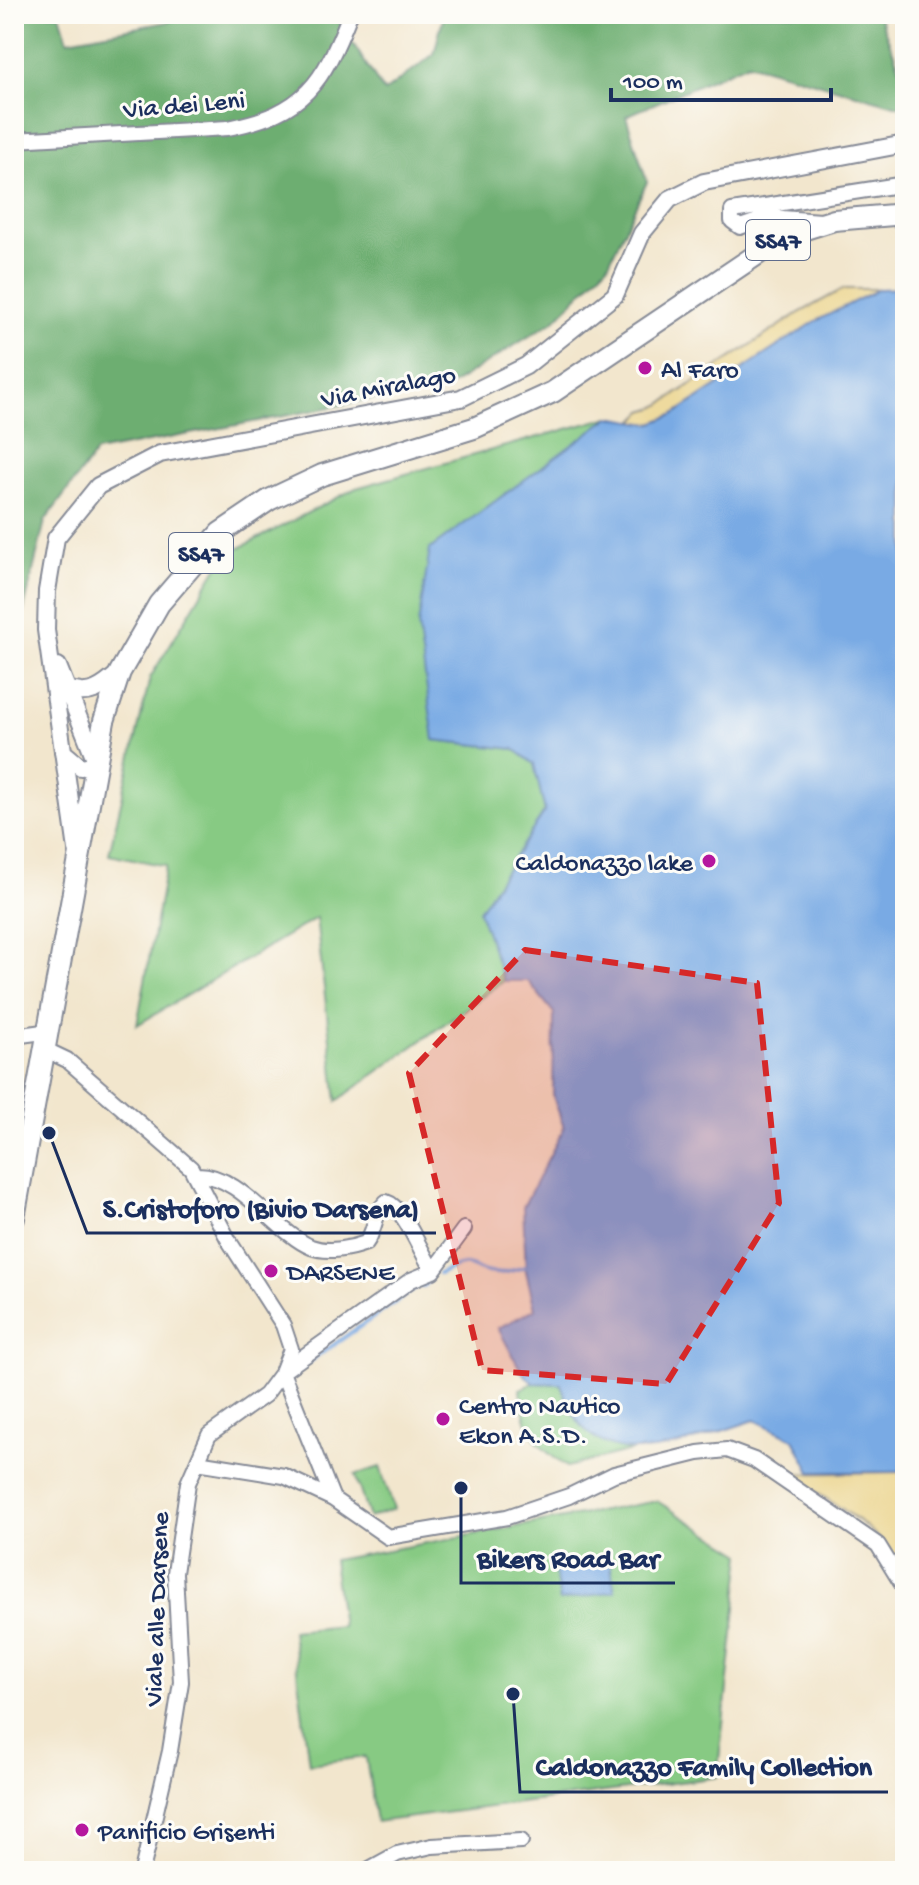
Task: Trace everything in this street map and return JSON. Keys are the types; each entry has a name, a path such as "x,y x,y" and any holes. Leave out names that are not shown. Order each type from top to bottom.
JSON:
{"main road":[{"name":"SS47","path":"14,1218 104,721 120,672 159,604 188,567 220,533 269,500 322,475 474,428 553,392 786,235 827,222 871,214 905,214"}],"street":[{"name":"Via dei Leni","path":"14,140 228,128 255,122 293,105 329,66 350,14"},
{"name":"Via Miralago","path":"46,630 47,591 56,538 98,486 160,454 461,398 526,366 615,295 642,233 670,199 717,179 905,144"},
{"path":"827,222 769,217 740,227 732,221 732,211 905,184"},
{"path":"46,630 96,762 81,767 63,752"},
{"path":"46,630 79,861"},
{"path":"66,688 77,693 92,692 120,672"},
{"path":"14,1036 48,1041 196,1175 229,1241 283,1325 291,1349 282,1372 333,1499"},
{"path":"196,1175 206,1175 234,1188 311,1247 343,1249 366,1243 373,1233 378,1210 386,1202 402,1212 413,1241 433,1271 464,1229"},
{"name":"Viale alle Darsene","path":"142,1871 170,1751 181,1682 175,1573 182,1507 209,1435 265,1395 282,1372 412,1282 433,1271"},
{"path":"197,1462 284,1476 333,1499 388,1537 507,1517 569,1496 614,1474 698,1453 727,1450 754,1460 878,1545 905,1589"},
{"path":"366,1871 397,1854 432,1846 521,1841"}],"highlighted area":[{"path":"525,950 757,983 779,1203 666,1384 482,1370 409,1073"}],"green space":[{"path":"14,14 60,14 68,40 167,22 190,14 334,14 384,92 434,54 444,14 878,14 905,81 905,108 748,63 626,116 647,182 608,265 555,320 453,384 96,452 45,521 22,617 14,618"},
{"path":"610,417 430,549 434,740 514,749 534,764 545,811 479,911 504,981 337,1101 316,918 137,1025 166,866 109,854 150,678 224,556 356,488"},
{"path":"533,1383 561,1384 571,1411 586,1429 605,1442 631,1451 567,1467 538,1443 528,1426 520,1389"},
{"path":"380,1467 394,1509 369,1518 355,1475"},
{"path":"657,1501 742,1554 717,1777 376,1822 366,1757 309,1764 292,1631 342,1626 333,1560"}],"sand":[{"path":"843,289 879,289 816,321 673,415 650,424 633,422 644,411 657,407 799,313"},
{"path":"902,1455 905,1571 868,1528 787,1474 900,1472"}],"water":[{"name":"Caldonazzo lake","path":"905,288 905,1455 901,1472 811,1472 794,1439 755,1420 669,1446 642,1450 616,1448 594,1437 575,1417 561,1384 533,1383 521,1371 498,1328 535,1309 526,1271 523,1207 564,1128 553,1096 554,1013 528,981 504,981 479,911 545,811 534,764 514,749 434,740 418,625 430,549 610,417 650,424 673,415 816,321 879,289"},
{"path":"568,1559 570,1568 610,1561 615,1591 560,1601 553,1561"}],"waterway":[{"path":"439,1274 461,1265 490,1273 525,1267"},
{"path":"419,1285 423,1287 429,1279"},
{"path":"303,1366 427,1280"}],"place":[{"name":"Al Faro","path":"645,368"},
{"name":"Caldonazzo lake","path":"709,861"},
{"name":"S.Cristoforo (Bivio Darsena)","path":"49,1133"},
{"name":"DARSENE","path":"271,1271"},
{"name":"Centro Nautico Ekon A.S.D.","path":"443,1419"},
{"name":"Bikers Road Bar","path":"461,1488"},
{"name":"Caldonazzo Family Collection","path":"513,1694"},
{"name":"Panificio Grisenti","path":"82,1830"}]}
